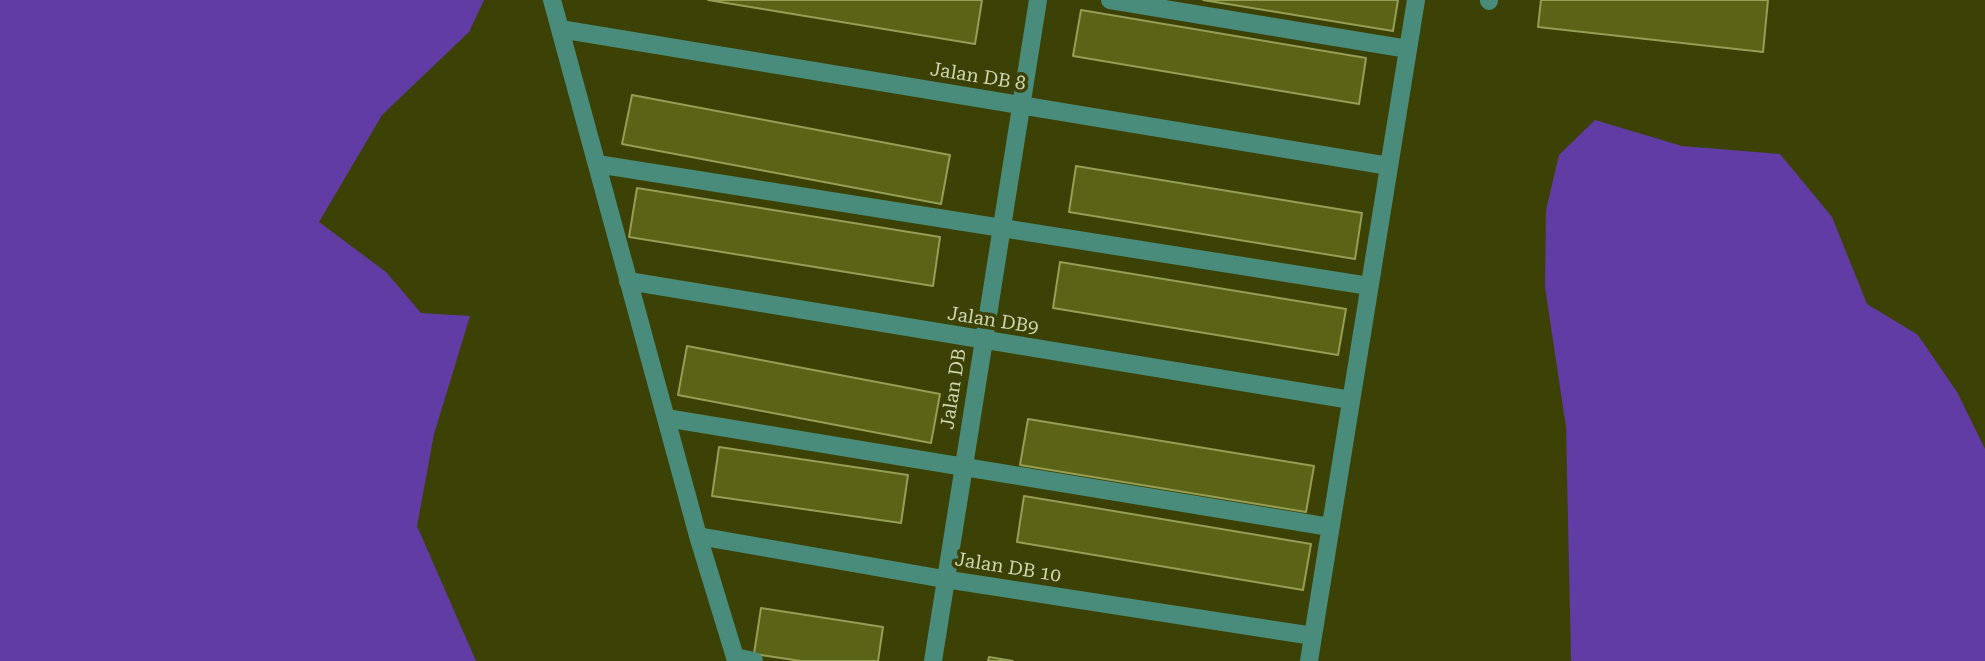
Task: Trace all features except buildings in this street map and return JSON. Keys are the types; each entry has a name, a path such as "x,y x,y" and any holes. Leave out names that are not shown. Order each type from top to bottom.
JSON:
{"street":[{"path":"552,0 698,536 735,657 754,661"},
{"name":"Jalan DB","path":"933,661 1038,0"},
{"path":"1110,0 1408,49"},
{"path":"1309,661 1416,0"},
{"name":"Jalan DB 8","path":"560,29 1389,166"},
{"path":"597,164 1369,286"},
{"name":"Jalan DB9","path":"628,281 1351,400"},
{"path":"666,418 1330,527"},
{"name":"Jalan DB 10","path":"698,536 944,579 1312,636"}],"shaded area":[{"path":"0,0 484,0 469,32 382,115 319,222 386,272 421,313 470,316 434,434 417,526 476,661 0,661"},
{"path":"1595,120 1682,146 1780,154 1832,217 1867,304 1918,335 1957,392 1985,449 1985,661 1571,661 1566,427 1545,287 1546,210 1559,155"}]}
